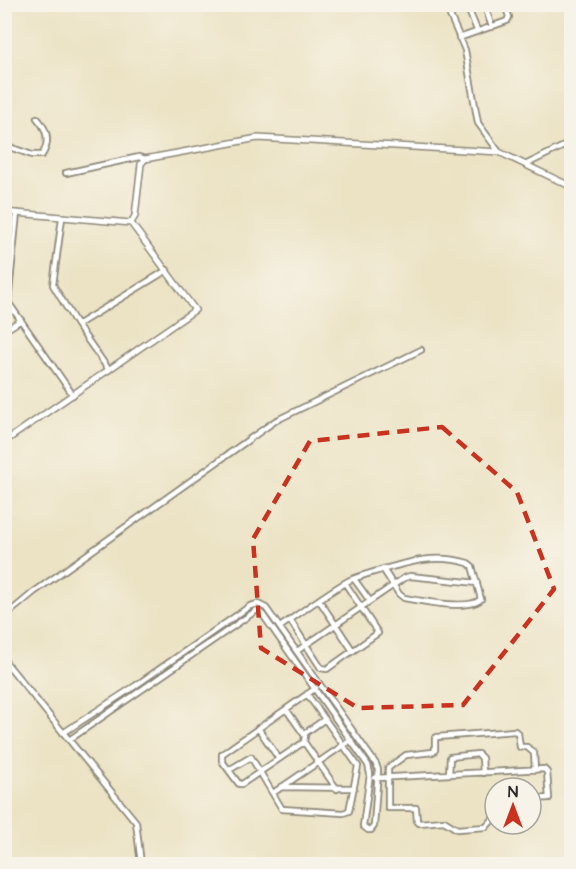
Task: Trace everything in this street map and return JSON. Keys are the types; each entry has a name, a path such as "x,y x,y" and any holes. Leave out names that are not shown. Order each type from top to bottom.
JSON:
{"street":[{"path":"4,10 10,4"},
{"path":"428,4 432,7 443,4 465,50 478,123 499,152"},
{"path":"466,4 477,30"},
{"path":"484,4 492,27"},
{"path":"459,38 508,19 505,4"},
{"path":"4,145 32,155 42,155 47,145 46,128 37,118"},
{"path":"66,173 139,157 145,159 258,138 499,152 572,187"},
{"path":"527,165 572,142"},
{"path":"131,223 135,216 141,164 145,159"},
{"path":"4,212 131,223 195,310 4,442"},
{"path":"17,213 6,302 73,395"},
{"path":"62,218 53,285 77,325 109,370"},
{"path":"77,325 167,270"},
{"path":"4,331 21,320"},
{"path":"4,617 34,592 275,421 421,350"},
{"path":"280,627 354,579 383,570 425,558 466,562 472,566 481,601 464,606 404,598 383,570"},
{"path":"297,651 393,585 410,576 477,583"},
{"path":"354,579 370,601"},
{"path":"290,620 323,669 327,669 378,633 345,584"},
{"path":"319,600 353,651"},
{"path":"63,733 250,606 267,608 376,764 378,778 373,829 368,830 363,826 370,778 368,765 258,607"},
{"path":"69,740 258,607"},
{"path":"4,660 136,822 141,864"},
{"path":"304,742 241,784 221,758 222,754 321,685"},
{"path":"229,770 251,757 279,807 285,810 347,813 358,766 307,694"},
{"path":"286,709 304,734 304,742 337,789"},
{"path":"304,734 325,719"},
{"path":"258,729 279,759"},
{"path":"483,827 457,829 444,821 419,823 416,808 388,808 387,777 390,765 406,755 433,752 437,736 510,732 518,733 520,747 532,750 535,770"},
{"path":"273,793 351,740"},
{"path":"449,774 450,757 478,754 482,758 483,773"},
{"path":"370,778 544,769 547,772 549,798 543,798"},
{"path":"281,787 354,788"},
{"path":"365,813 374,814"}],"highlighted area":[{"path":"442,427 517,492 554,589 463,705 358,708 261,648 253,539 310,441"}]}
